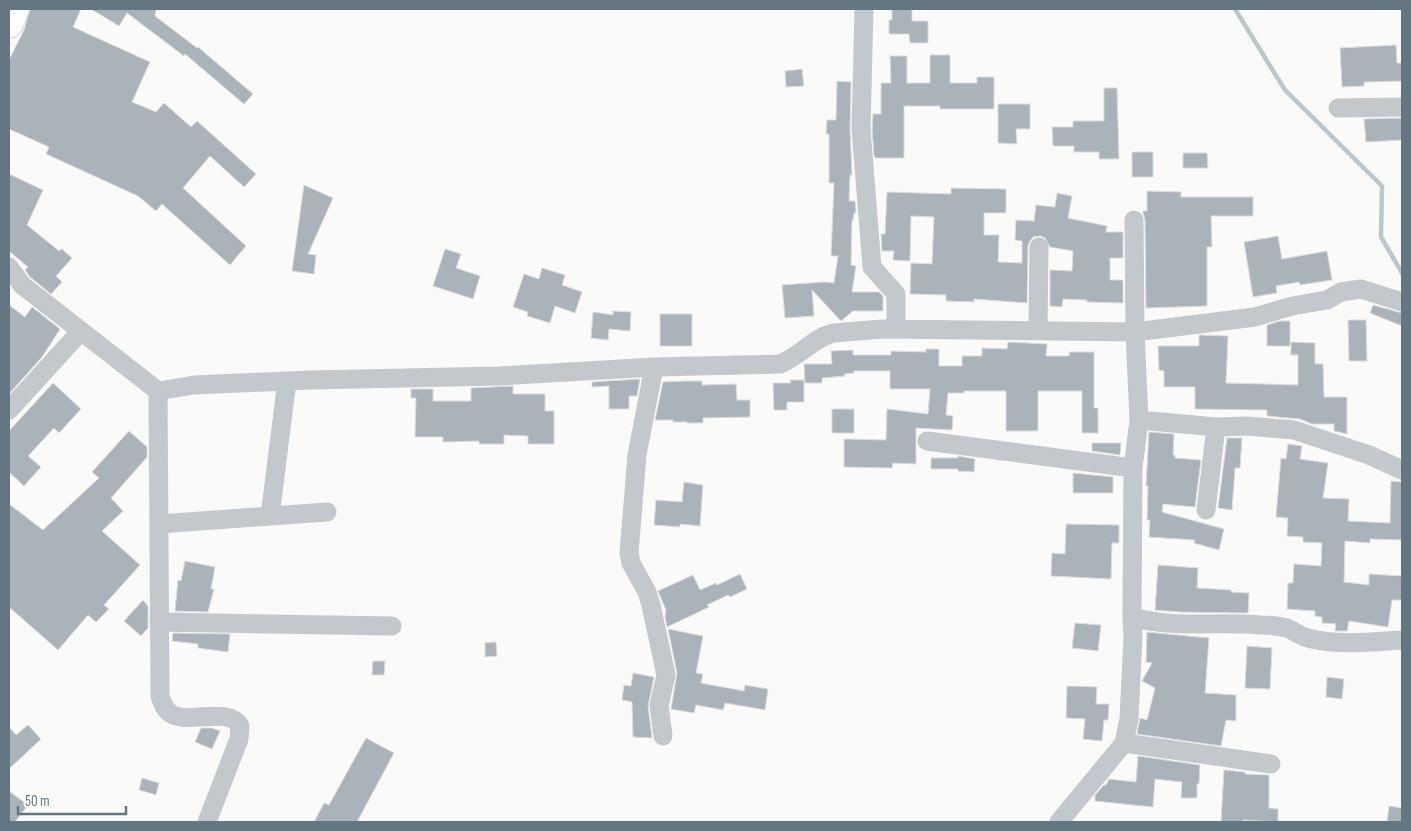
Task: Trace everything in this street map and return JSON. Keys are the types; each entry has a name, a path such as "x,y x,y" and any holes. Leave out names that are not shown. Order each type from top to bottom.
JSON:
{"highway":[{"path":"9,24 16,9"}],"street":[{"path":"864,9 860,129 872,267 896,294 896,329"},
{"path":"1338,108 1402,107"},
{"path":"1059,822 1124,742 1130,710 1133,637 1133,468 1138,420 1134,220"},
{"path":"1038,331 1039,247"},
{"path":"9,268 22,286 158,391 194,386 780,364 792,359 833,332 896,329 1135,332 1255,317 1292,306 1327,300 1340,292 1361,289 1402,302"},
{"path":"9,410 81,331"},
{"path":"654,368 637,455 629,553 631,563 647,592 651,605 666,675 659,705 663,736"},
{"path":"270,516 287,382"},
{"path":"158,391 160,696 167,711 181,718 214,716 238,722 240,726 239,739 207,822"},
{"path":"1138,420 1216,427 1247,426 1294,430 1369,456 1402,470"},
{"path":"1206,510 1216,427"},
{"path":"927,441 1133,468"},
{"path":"159,524 327,512"},
{"path":"1132,617 1145,621 1190,624 1259,624 1286,628 1307,638 1330,641 1402,640"},
{"path":"160,622 392,626"},
{"path":"1124,742 1271,764"}],"building":[{"path":"30,9 81,9 73,27 150,62 132,102 156,112 164,103 191,127 197,121 256,174 244,187 210,156 183,188 246,246 230,265 162,204 156,211 138,196 46,154 49,147 9,129 9,60 24,30"},
{"path":"91,9 156,9 155,16 198,47 253,94 244,104 185,54 184,56 127,13 119,26"},
{"path":"892,9 912,9 912,21 928,21 928,43 910,43 909,34 889,34 889,20 892,20"},
{"path":"1396,45 1397,63 1402,63 1402,81 1364,82 1364,86 1342,87 1340,48"},
{"path":"930,55 950,55 950,83 977,83 977,77 994,77 994,109 940,109 940,106 904,106 904,158 876,158 874,156 872,129 873,114 881,114 881,83 891,83 890,56 907,56 907,83 930,83"},
{"path":"802,69 804,86 786,87 785,71"},
{"path":"837,81 851,82 850,129 852,175 850,175 849,201 855,201 856,213 854,213 852,220 851,265 856,266 852,292 879,292 883,296 883,311 853,311 841,321 812,290 814,316 785,318 782,285 834,283 838,256 831,256 834,183 829,183 829,134 826,134 827,120 836,120"},
{"path":"1104,88 1117,88 1119,159 1099,159 1099,152 1074,152 1074,146 1053,146 1052,127 1073,127 1073,121 1104,121"},
{"path":"998,104 1030,104 1030,129 1016,129 1017,144 998,143"},
{"path":"1402,118 1402,140 1366,142 1364,119"},
{"path":"1132,152 1153,152 1153,177 1132,177"},
{"path":"1183,153 1207,153 1208,168 1183,168"},
{"path":"9,174 43,190 27,225 59,251 62,249 72,258 56,276 62,282 51,294 30,277 25,270 28,267 9,251"},
{"path":"304,185 333,198 308,254 316,255 314,274 292,271"},
{"path":"951,188 1006,189 1006,213 984,213 984,235 999,235 998,262 1022,263 1022,241 1015,240 1016,220 1034,221 1036,205 1055,207 1057,193 1072,196 1068,218 1107,226 1106,232 1123,232 1123,258 1110,258 1110,280 1123,280 1123,303 1063,299 1062,307 1050,306 1050,270 1072,271 1073,251 1050,247 1045,238 1040,236 1033,237 1028,246 1027,303 974,299 974,302 946,301 946,295 910,294 911,263 932,264 934,217 911,216 910,261 893,260 894,251 882,251 881,234 885,234 887,192 951,194"},
{"path":"1147,191 1181,192 1181,197 1253,197 1253,216 1211,216 1212,247 1207,247 1207,306 1146,308 1145,220 1143,211 1147,211"},
{"path":"1278,236 1282,259 1327,251 1332,280 1300,285 1299,282 1276,286 1277,293 1253,297 1244,242"},
{"path":"445,249 461,254 456,268 480,276 473,299 433,286"},
{"path":"542,268 565,275 562,285 582,292 575,313 555,306 550,323 527,316 528,312 513,307 524,274 539,279"},
{"path":"9,305 25,317 32,307 60,329 42,357 9,394"},
{"path":"1373,305 1402,313 1402,326 1370,313"},
{"path":"613,311 631,312 630,331 609,329 608,340 591,338 593,312 613,315"},
{"path":"660,314 692,314 692,346 660,346"},
{"path":"1348,320 1366,320 1367,361 1349,361"},
{"path":"1280,321 1290,321 1290,346 1267,346 1267,325"},
{"path":"1199,335 1228,336 1226,383 1298,385 1298,355 1291,355 1291,342 1315,343 1315,364 1323,364 1324,397 1347,397 1347,434 1334,431 1334,424 1312,424 1300,419 1267,416 1267,410 1195,409 1195,387 1164,387 1164,371 1159,370 1158,346 1199,346"},
{"path":"1008,342 1047,344 1046,356 1069,356 1069,352 1094,352 1094,408 1098,408 1098,433 1082,433 1082,391 1038,391 1038,431 1006,431 1006,391 948,393 946,415 953,416 952,430 916,428 916,464 893,463 892,468 844,467 844,439 886,440 887,409 928,414 930,389 890,389 890,371 854,371 854,373 844,374 845,376 822,378 822,383 805,383 804,364 832,364 831,351 853,350 853,355 891,355 891,351 926,352 926,349 939,349 939,366 962,366 962,356 982,356 982,348 1007,349"},
{"path":"640,379 637,396 629,396 629,409 609,409 609,386 592,387 592,382"},
{"path":"790,380 804,380 804,402 787,402 787,410 774,410 773,383 791,383"},
{"path":"702,381 702,385 736,384 737,400 750,400 750,417 703,418 703,423 655,420 663,382"},
{"path":"53,383 81,409 59,433 54,428 28,456 41,467 24,486 9,472 9,431"},
{"path":"513,386 513,394 545,394 545,411 554,411 554,444 528,444 528,436 504,435 504,444 479,444 479,441 443,442 443,437 415,437 416,398 411,398 411,389 433,389 433,401 471,401 471,388"},
{"path":"832,409 854,409 854,433 832,433"},
{"path":"129,431 147,447 147,457 111,498 123,511 102,531 140,565 104,605 109,609 96,622 88,615 58,650 9,607 9,504 43,530 99,478 92,472"},
{"path":"1149,432 1174,434 1173,455 1175,455 1175,458 1201,460 1195,507 1163,504 1162,512 1224,529 1219,550 1194,543 1195,540 1149,537 1150,520 1147,520 1148,486 1146,486"},
{"path":"1227,438 1242,438 1240,468 1235,468 1232,510 1218,508"},
{"path":"1092,443 1121,443 1120,455 1092,451"},
{"path":"1288,444 1302,446 1300,459 1328,463 1323,498 1349,499 1348,521 1390,523 1391,481 1402,482 1402,540 1370,539 1370,543 1345,541 1344,582 1369,585 1369,574 1402,576 1402,600 1392,600 1388,627 1349,621 1347,631 1335,631 1336,624 1322,623 1322,617 1315,616 1315,611 1287,609 1288,583 1293,583 1294,564 1321,566 1322,543 1303,542 1303,537 1287,536 1288,518 1276,517 1281,458 1286,459"},
{"path":"958,456 975,459 974,472 958,471 958,469 931,469 931,458 958,458"},
{"path":"1073,473 1113,477 1113,493 1073,493"},
{"path":"684,482 703,485 700,526 680,524 680,527 654,525 656,500 682,502"},
{"path":"1066,524 1119,525 1119,543 1112,543 1111,579 1051,576 1052,553 1065,554"},
{"path":"185,561 215,567 211,589 214,589 208,612 175,611 178,580 181,581"},
{"path":"1158,565 1198,568 1197,588 1249,593 1248,613 1155,610"},
{"path":"740,574 747,589 730,597 728,595 707,605 709,607 667,627 666,610 658,591 693,575 700,590 716,583 717,585"},
{"path":"143,600 148,606 148,628 141,636 124,621"},
{"path":"1075,623 1101,625 1098,651 1072,648"},
{"path":"668,629 703,636 696,673 703,674 701,683 744,691 745,685 768,689 765,710 725,703 723,710 696,705 694,713 671,709 677,673"},
{"path":"1147,632 1209,638 1205,693 1236,695 1236,721 1226,720 1221,746 1137,734 1140,718 1147,720 1155,688 1142,681 1152,663 1146,662"},
{"path":"173,633 230,634 228,652 198,648 198,644 172,641"},
{"path":"496,642 497,656 485,657 485,643"},
{"path":"1247,646 1272,648 1270,689 1245,688"},
{"path":"373,661 385,661 384,675 372,675"},
{"path":"633,673 654,677 648,706 652,738 633,737 632,702 622,700 624,685 631,686"},
{"path":"1327,677 1344,679 1342,699 1326,697"},
{"path":"1067,686 1097,687 1096,704 1109,704 1108,720 1104,720 1102,741 1083,739 1085,719 1066,718"},
{"path":"28,725 41,739 9,769 9,727 16,735"},
{"path":"201,728 212,728 220,731 212,749 195,742"},
{"path":"366,738 394,753 357,822 314,822 324,803 329,805"},
{"path":"1138,756 1200,765 1197,798 1181,798 1182,782 1155,779 1153,807 1095,801 1095,795 1106,785 1109,779 1136,782"},
{"path":"1224,770 1245,772 1245,774 1269,775 1269,808 1278,809 1278,822 1243,820 1243,822 1221,822"},
{"path":"142,778 159,783 156,795 139,790"},
{"path":"9,791 28,805 15,822 9,822"},
{"path":"1389,806 1402,808 1402,822 1387,822"}],"waterway":[{"path":"1235,9 1285,90 1382,186 1381,237 1402,273"}]}
